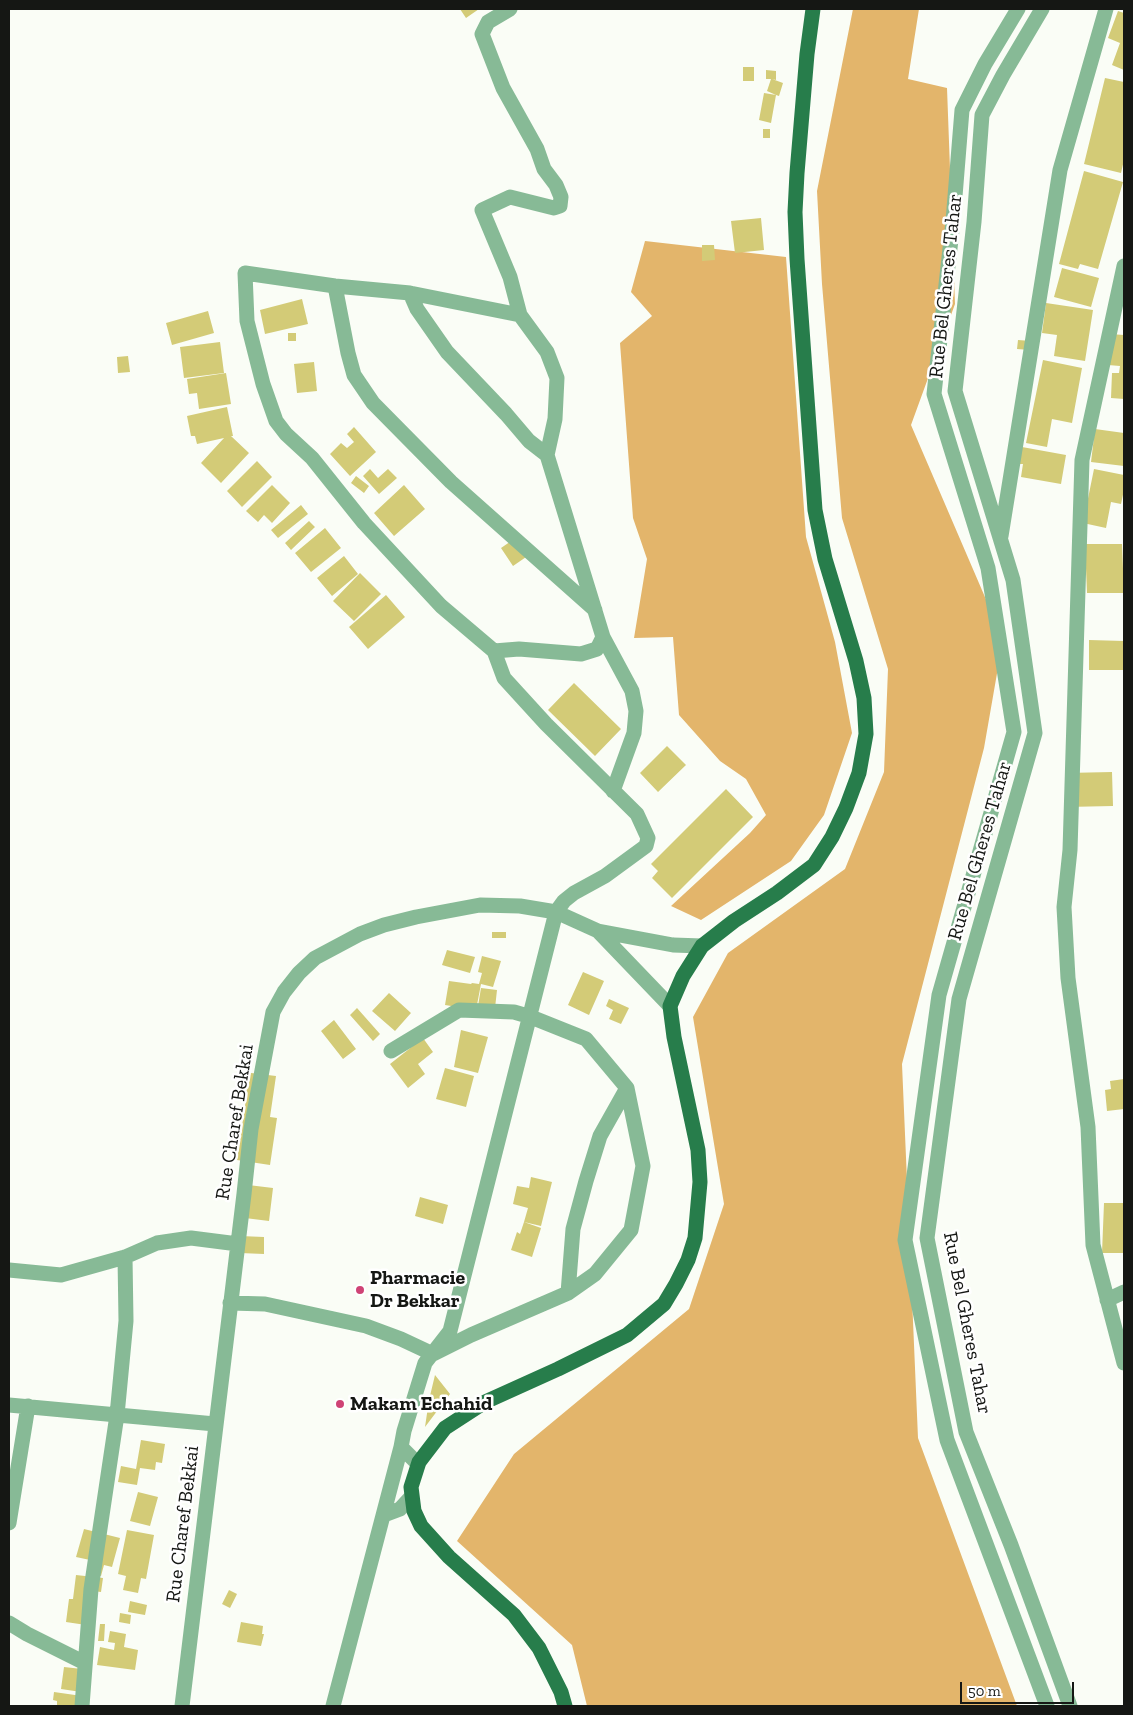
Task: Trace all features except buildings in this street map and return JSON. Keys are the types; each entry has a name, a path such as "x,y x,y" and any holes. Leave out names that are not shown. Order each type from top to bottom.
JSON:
{"main road":[{"path":"566,1706 539,1648 514,1615 449,1557 421,1526 414,1512 411,1487 418,1464 445,1428 484,1402 558,1370 627,1335 664,1304 688,1260 695,1238 700,1182 698,1150 674,1037 670,1006 683,976 702,946 734,921 777,893 814,865 832,837 846,808 859,773 866,734 864,698 856,661 825,559 815,510 797,268 795,212 797,173 805,74 813,9"}],"street":[{"path":"510,9 488,22 482,34 503,88 537,149 544,169 556,184 561,198 560,206 554,208 510,197 482,210 510,277 520,315 547,352 558,378 555,420 547,455 603,637 632,691 636,711 634,733 613,791"},
{"name":"Rue Bel Gheres Tahar","path":"1018,9 962,110 953,220 934,394 988,568 1014,732 939,995 905,1240 947,1440 1047,1706"},
{"name":"Rue Bel Gheres Tahar","path":"1042,9 982,115 974,222 955,391 1013,580 1035,733 959,999 927,1238 966,1432 1011,1545 1070,1706"},
{"path":"988,568 1001,540 1060,170 1106,9"},
{"path":"1124,266 1082,460 1070,850 1064,907 1068,978 1088,1127 1093,1245 1124,1363"},
{"path":"333,1706 426,1355 450,1331 556,912 564,901 574,893 605,876 646,846 648,838 637,814 546,724 504,678 494,651 441,606 364,522 312,458 286,434 276,421 263,384 246,321 245,273 335,286 410,293 520,315"},
{"path":"335,286 354,375 374,403 451,482 595,611"},
{"path":"410,293 417,309 447,352 506,414 528,441 547,455"},
{"path":"494,651 519,649 581,654 597,649 603,637"},
{"name":"Rue Charef Bekkai","path":"182,1706 251,1129 273,1012 284,992 299,973 315,958 360,934 384,925 480,905 520,906 556,912 608,936 670,1006"},
{"path":"608,936 702,946"},
{"path":"230,1303 265,1304 366,1326 426,1355 568,1293 595,1274 631,1230 643,1166 627,1088 586,1039 531,1016 514,1012 459,1010 391,1051"},
{"path":"568,1293 573,1229 586,1181 600,1136 627,1088"},
{"path":"9,1270 61,1275 125,1257 157,1243 192,1238 238,1244"},
{"path":"82,1706 92,1589 117,1415 126,1321 125,1257"},
{"path":"1106,1300 1124,1292"},
{"path":"450,1331 472,1335"},
{"path":"9,1405 215,1424"},
{"path":"9,1523 28,1406"},
{"path":"401,1447 418,1464"},
{"path":"384,1515 400,1509 411,1497"},
{"path":"400,1509 421,1526"},
{"path":"9,1623 85,1663"}],"shaded area":[{"path":"853,9 919,9 908,79 947,88 955,304 911,425 1003,639 984,748 902,1064 918,1438 1017,1706 587,1706 572,1645 457,1541 514,1454 689,1309 724,1204 693,1017 728,953 845,869 884,772 888,669 842,518 822,284 817,191"},
{"path":"645,241 786,257 806,537 835,642 852,733 824,815 791,861 701,920 671,906 750,833 766,815 746,779 720,761 679,715 673,637 634,638 647,559 633,518 620,343 652,316 631,292"}],"place":[{"name":"Pharmacie Dr Bekkar","path":"360,1290"},
{"name":"Makam Echahid","path":"340,1404"}]}
